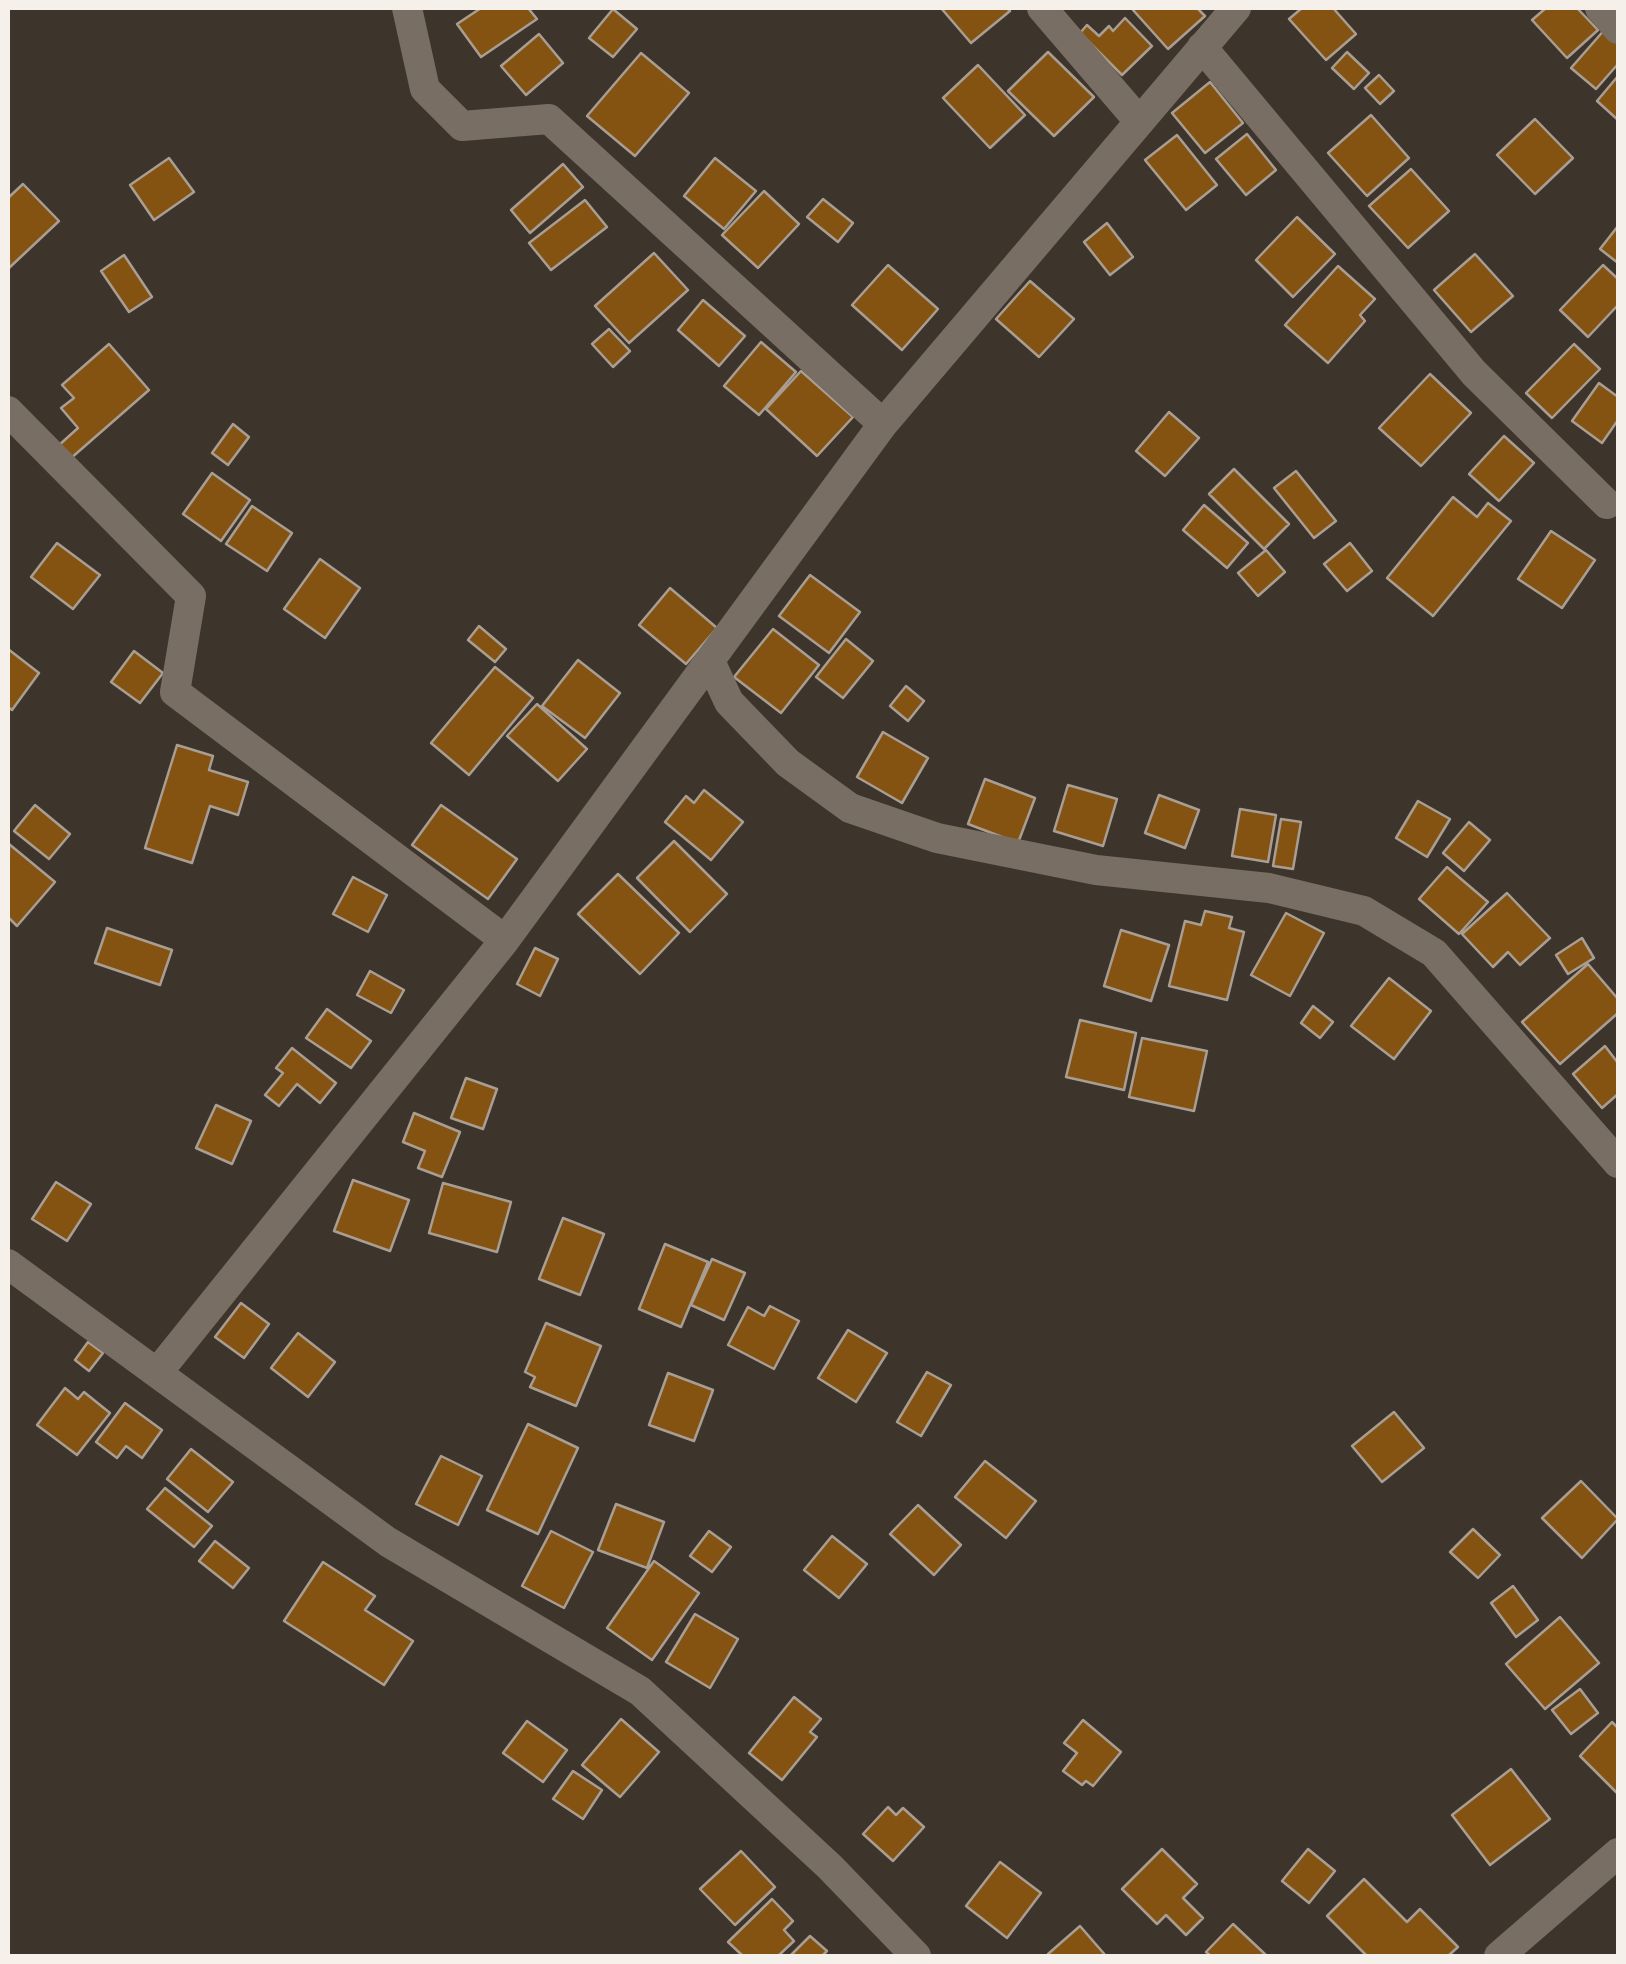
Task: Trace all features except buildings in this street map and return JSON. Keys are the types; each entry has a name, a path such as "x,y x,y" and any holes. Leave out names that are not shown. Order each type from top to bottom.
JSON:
{"street":[{"path":"407,8 425,90 462,126 549,119 883,424"},
{"path":"1042,8 1138,120"},
{"path":"157,1373 505,940 883,424 1236,8"},
{"path":"1600,8 1618,29"},
{"path":"1202,47 1474,373 1607,504"},
{"path":"8,412 191,596 174,692 505,940"},
{"path":"710,661 729,702 788,763 850,808 937,838 1096,870 1269,888 1364,911 1434,953 1618,1163"},
{"path":"8,1264 388,1542 640,1691 830,1867 916,1956"},
{"path":"1499,1956 1618,1853"}]}
